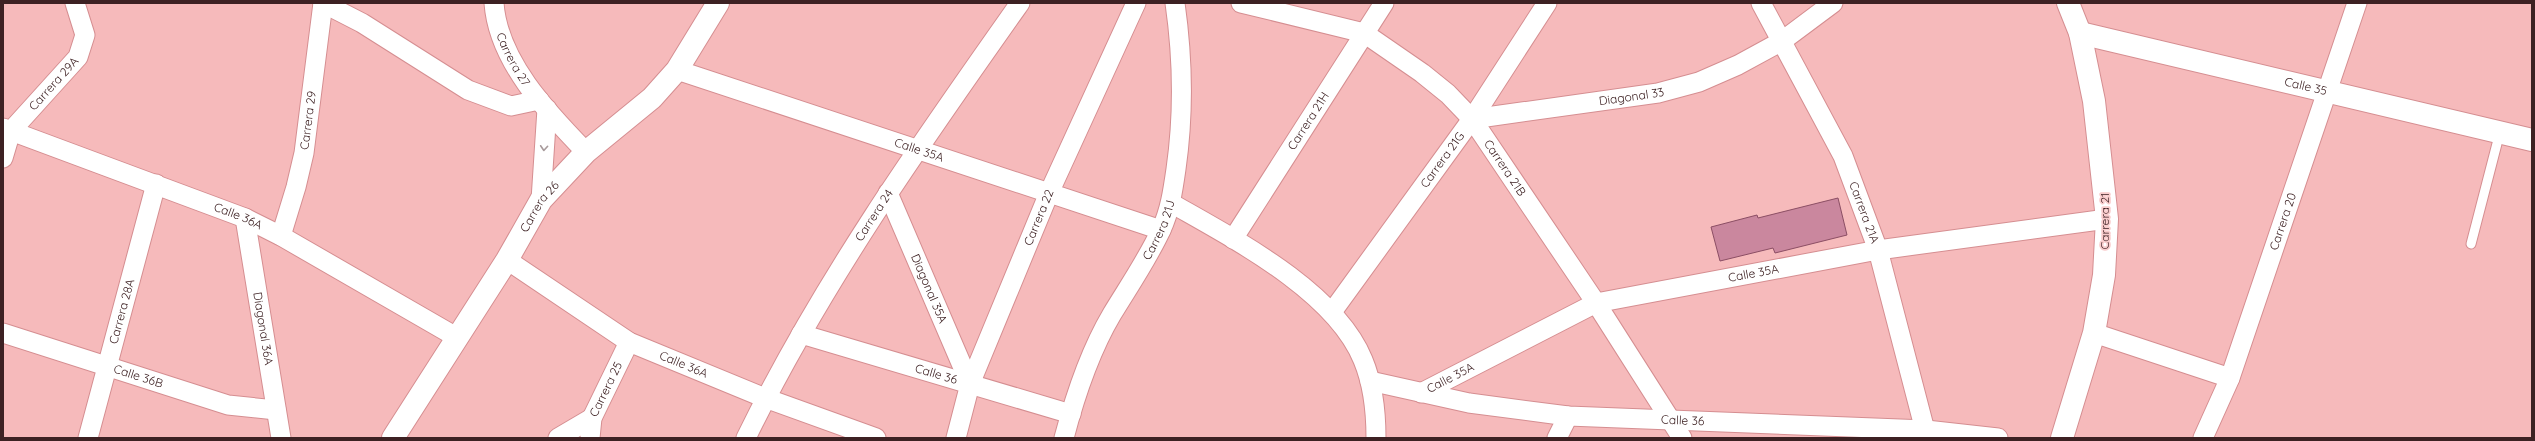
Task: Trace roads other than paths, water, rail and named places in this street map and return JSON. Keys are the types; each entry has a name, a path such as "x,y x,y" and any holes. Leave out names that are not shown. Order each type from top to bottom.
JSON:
{"street":[{"name":"Carrera 29A","path":"3,158 6,127 78,57 84,35 75,3"},
{"path":"323,3 362,23 468,90 511,106 543,104 541,200"},
{"name":"Carrera 29","path":"281,236 296,187 304,153 323,3"},
{"name":"Carrera 27","path":"494,3 495,21 504,46 543,104 586,152"},
{"name":"Carrera 26","path":"393,438 507,260 541,200 586,152 652,98 677,70 718,3"},
{"name":"Carrera 24","path":"746,438 765,398 801,334 888,193 916,149 1020,3"},
{"name":"Carrera 22","path":"956,438 970,384 1049,193 1136,3"},
{"name":"Carrera 21J","path":"1064,438 1070,414 1089,363 1112,315 1136,278 1161,230 1171,203 1182,133 1180,39 1175,3"},
{"name":"Carrera 21B","path":"1241,3 1364,33 1422,73 1448,94 1472,119 1596,303 1672,419 1682,438"},
{"name":"Carrera 21H","path":"1233,238 1384,3"},
{"name":"Carrera 21G","path":"1332,312 1472,119 1547,3"},
{"name":"Carrera 21A","path":"1761,3 1843,156 1878,250 1926,434"},
{"name":"Diagonal 33","path":"1472,119 1658,93 1699,82 1725,71 1782,41 1833,3"},
{"name":"Carrera 21","path":"2062,438 2094,333 2104,275 2107,219 2094,101 2080,33 2068,3"},
{"name":"Carrera 20","path":"2203,438 2230,378 2357,3"},
{"name":"Calle 35","path":"2080,33 2532,140"},
{"name":"Calle 35A","path":"677,70 1161,230"},
{"name":"Calle 36A","path":"6,127 245,218 281,236 458,338"},
{"name":"Carrera 28A","path":"88,438 156,184"},
{"name":"Diagonal 35A","path":"888,193 970,384"},
{"path":"1171,203 1233,238 1285,273 1332,312 1351,338 1363,360 1370,381 1376,438"},
{"name":"Diagonal 36A","path":"245,218 281,438"},
{"name":"Calle 35A","path":"1421,393 1596,303 1878,250 2107,219"},
{"name":"Calle 36A","path":"507,260 629,342 765,398 876,438"},
{"name":"Calle 36B","path":"3,333 228,405 276,410"},
{"path":"2094,333 2230,378"},
{"name":"Calle 36","path":"801,334 1070,414"},
{"name":"Carrera 25","path":"590,438 592,418 629,342"},
{"name":"Calle 36","path":"1370,381 1469,403 1568,416 1672,419 1998,438"},
{"path":"1557,438 1568,416"},
{"path":"558,438 592,418"}],"lane":[{"path":"2471,244 2500,132"}]}
